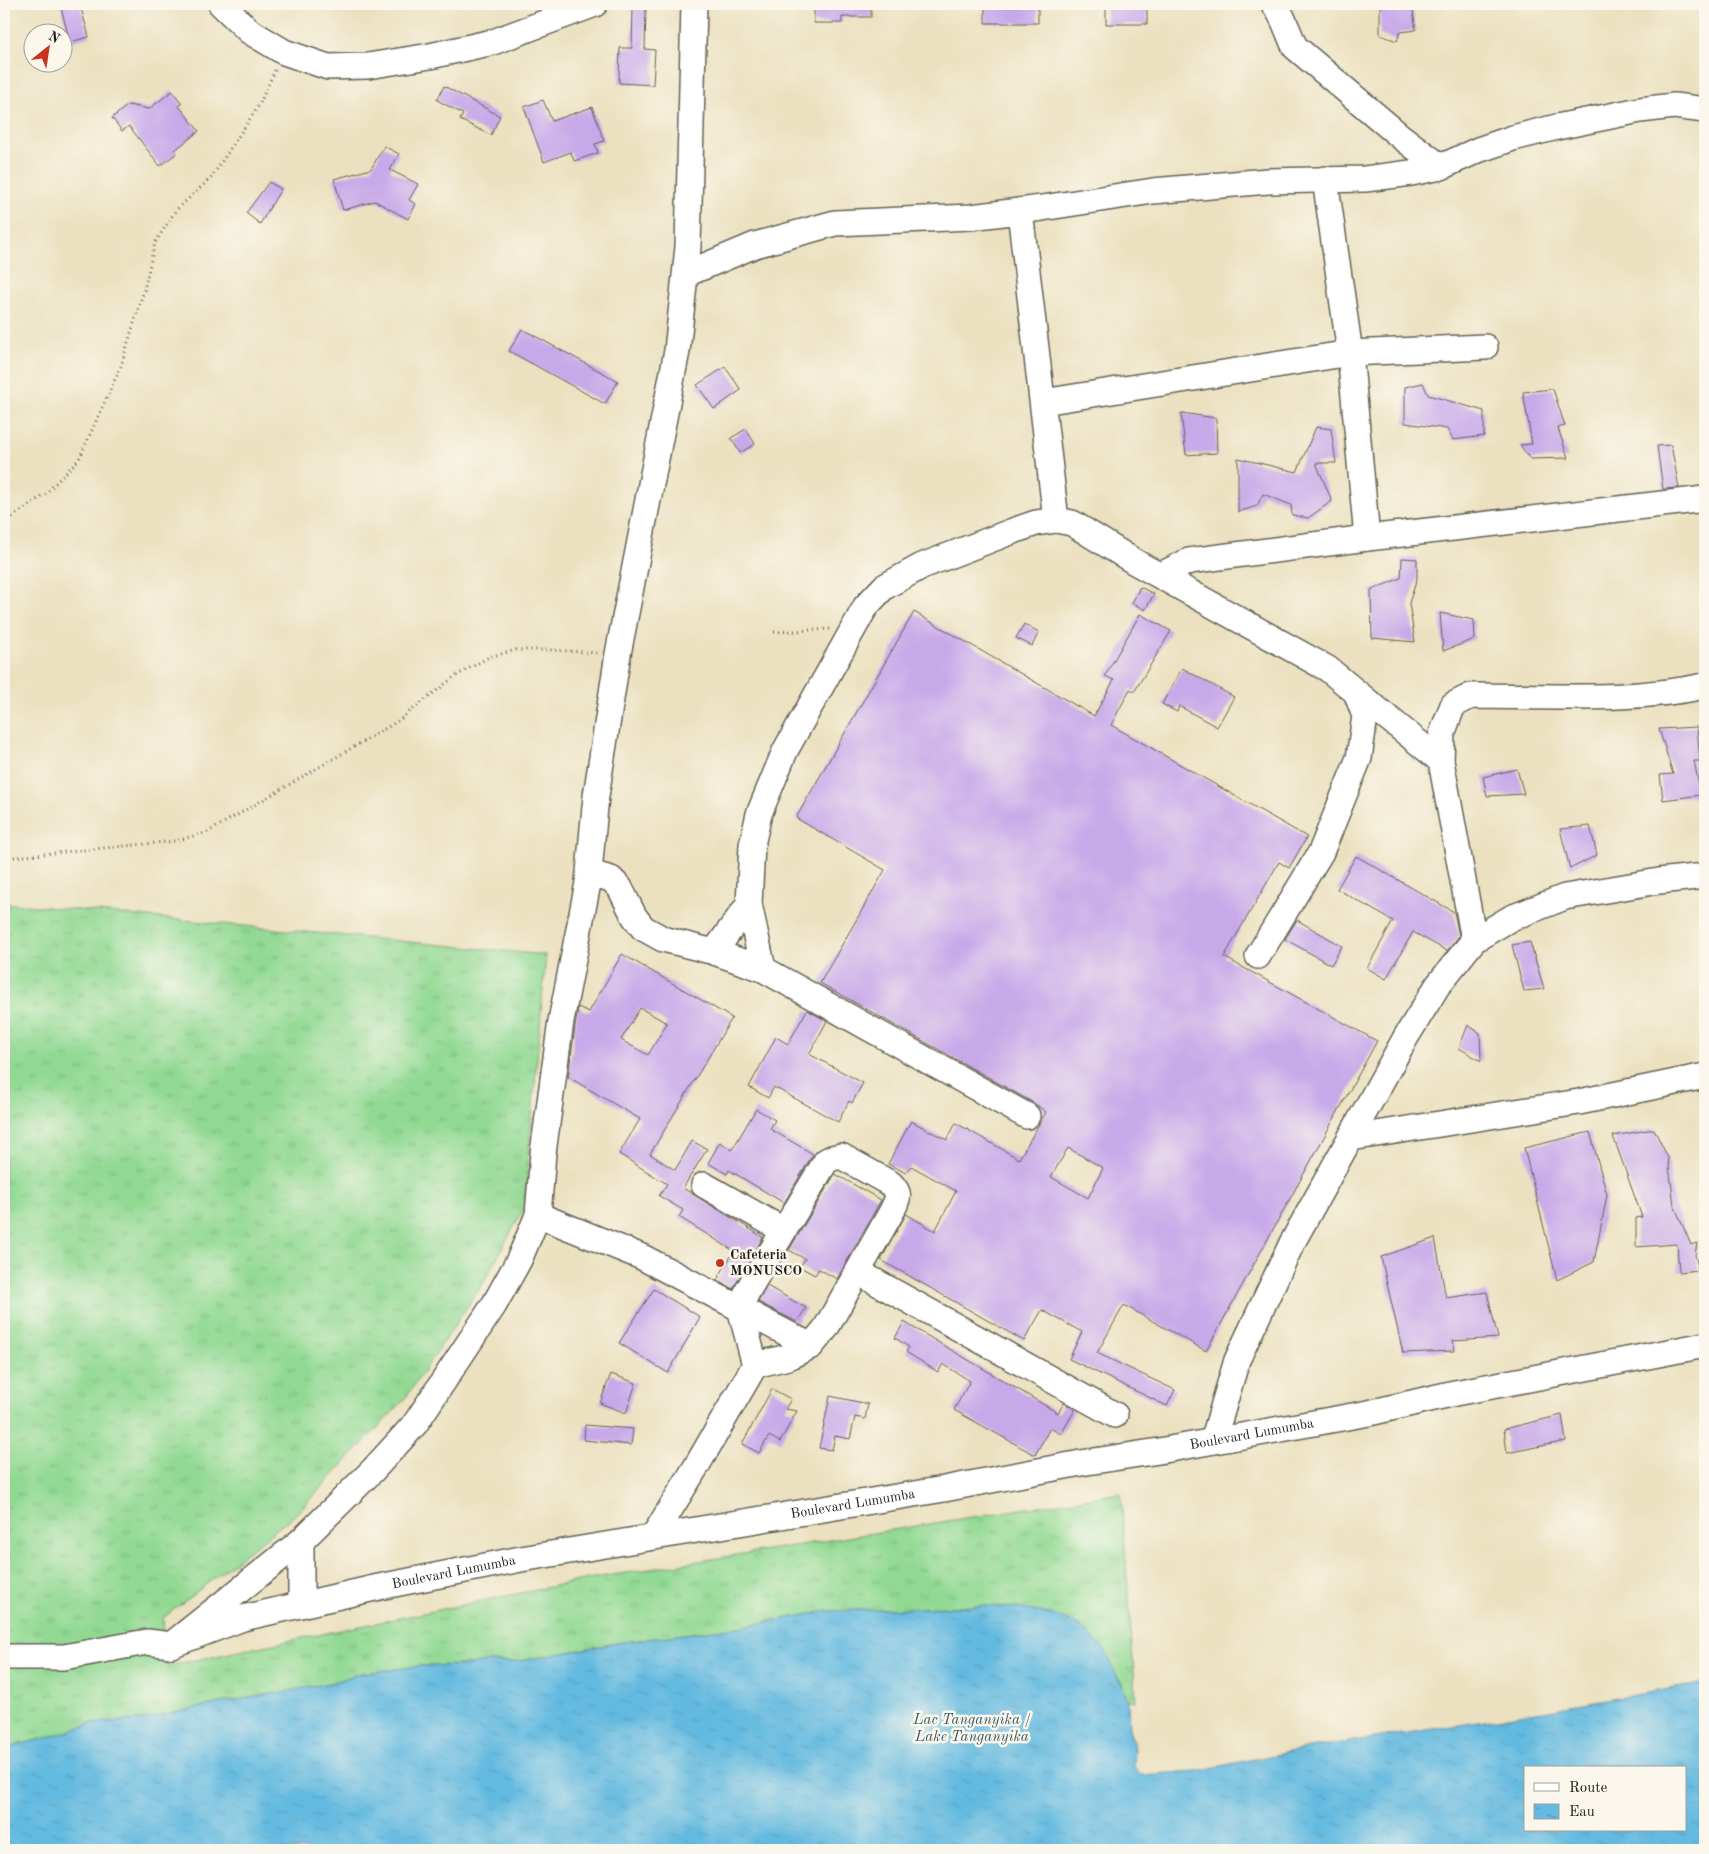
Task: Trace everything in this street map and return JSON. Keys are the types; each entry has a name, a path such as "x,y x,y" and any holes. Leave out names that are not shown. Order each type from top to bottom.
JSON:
{"street":[{"path":"221,4 249,31 284,52 328,67 368,66 430,56 493,42 595,4"},
{"path":"171,1645 301,1541 373,1470 415,1424 494,1305 519,1260 538,1215 543,1153 561,1021 588,883 596,796 618,654 677,351 689,238 694,4"},
{"path":"1274,4 1280,10 1286,29 1295,47 1400,136 1441,167"},
{"path":"686,274 755,246 835,223 971,217 1153,191 1268,181 1364,179 1411,173 1441,167 1478,150 1513,138 1557,127 1640,110 1674,106 1705,110"},
{"path":"1325,179 1350,353 1367,538"},
{"path":"1020,211 1056,520"},
{"path":"1043,402 1350,353 1485,347"},
{"path":"1161,575 1189,561 1367,538 1705,499"},
{"path":"763,969 749,904 752,845 760,814 785,751 866,606 884,587 922,566 1036,523 1056,520 1072,523 1135,562 1328,669 1441,761"},
{"path":"1474,940 1441,761 1442,734 1453,704 1471,696 1625,696 1675,692 1705,686"},
{"path":"1258,956 1321,852 1360,758 1365,716 1356,692"},
{"path":"588,883 597,875 611,879 620,888 634,916 643,928 663,939 714,952 763,969 1027,1116"},
{"path":"1213,1441 1229,1382 1244,1344 1292,1243 1406,1037 1438,984 1474,940 1511,918 1565,897 1659,881 1705,876"},
{"path":"714,952 749,904"},
{"path":"1351,1138 1579,1102 1705,1076"},
{"path":"653,1537 696,1468 755,1366 740,1308 748,1290 783,1230 826,1161 841,1156 891,1184 897,1190 898,1196 826,1328 811,1346 788,1358 755,1366"},
{"path":"704,1185 783,1230"},
{"path":"538,1215 642,1257 811,1346"},
{"path":"858,1272 1115,1415"},
{"name":"Boulevard Lumumba","path":"4,1657 64,1657 147,1642 171,1645 243,1618 379,1587 512,1561 944,1490 1081,1463 1369,1413 1464,1392 1705,1345"},
{"path":"301,1541 301,1605"}],"path":[{"path":"4,524 45,494 79,459 120,366 144,290 155,243 176,210 211,178 259,105 284,52"},
{"path":"774,632 831,629 851,631"},
{"path":"4,858 175,841 208,832 398,721 454,677 489,656 516,650 618,654"}],"green space":[{"path":"4,903 546,955 524,1208 482,1285 404,1400 296,1514 163,1618 167,1666 588,1579 1121,1493 1136,1701 1128,1700 1119,1678 1017,1608 984,1606 828,1611 738,1627 617,1643 514,1662 420,1666 357,1674 316,1686 204,1706 143,1720 90,1723 71,1731 4,1749"}],"water":[{"name":"Lac Tanganyika / Lake Tanganyika","path":"984,1606 1017,1608 1051,1614 1080,1626 1105,1650 1128,1700 1129,1729 1135,1749 1134,1766 1140,1775 1196,1771 1309,1748 1485,1721 1705,1683 1705,1850 4,1850 4,1749 71,1731 90,1723 143,1720 204,1706 316,1686 357,1674 420,1666 514,1662 617,1643 738,1627 828,1611"}],"building":[{"path":"60,4 80,4 89,37 72,41 72,22 65,22"},
{"path":"814,4 871,4 871,17 842,17 842,23 814,23"},
{"path":"985,4 1038,4 1038,23 985,23"},
{"path":"1106,4 1147,4 1147,24 1106,24"},
{"path":"1380,4 1412,4 1416,30 1400,32 1397,41 1380,35"},
{"path":"633,7 646,7 645,49 655,50 653,85 619,83 620,48 632,48"},
{"path":"444,86 500,116 491,135 460,120 463,114 437,100"},
{"path":"172,91 182,103 179,106 199,131 175,150 177,153 160,166 129,126 122,131 112,118 128,105 149,109"},
{"path":"543,100 552,121 592,107 604,141 595,144 598,153 574,161 571,152 544,162 524,107"},
{"path":"384,146 399,154 390,170 418,184 409,200 416,204 408,219 375,201 343,210 334,179 371,169"},
{"path":"269,182 281,189 260,224 246,213"},
{"path":"522,329 618,381 605,404 509,351"},
{"path":"725,367 741,390 714,409 697,385"},
{"path":"1423,383 1428,395 1484,411 1484,436 1453,440 1447,429 1405,423 1405,387"},
{"path":"1553,389 1565,426 1558,428 1568,458 1530,459 1520,445 1532,444 1523,392"},
{"path":"1181,413 1216,418 1217,453 1186,455"},
{"path":"1316,427 1331,429 1336,463 1316,463 1332,501 1308,518 1292,515 1291,505 1263,494 1257,506 1238,512 1238,458 1297,472"},
{"path":"746,429 755,444 740,453 731,438"},
{"path":"1671,445 1679,488 1663,489 1657,446"},
{"path":"1402,558 1417,559 1417,579 1409,603 1415,642 1372,638 1371,590 1401,578"},
{"path":"1140,587 1154,594 1145,610 1132,603"},
{"path":"914,612 1094,716 1114,680 1105,676 1140,614 1171,631 1134,692 1130,689 1111,725 1307,837 1289,868 1279,862 1224,957 1377,1041 1206,1351 1124,1305 1097,1353 1175,1390 1167,1406 1069,1359 1082,1332 1042,1310 1024,1341 881,1260 906,1214 935,1231 956,1191 911,1166 906,1173 888,1164 911,1121 947,1140 956,1123 1019,1159 1046,1112 1034,1103 820,983 885,870 796,818","holes":["1068,1148 1103,1168 1088,1198 1051,1177"]},
{"path":"1440,613 1474,620 1475,639 1443,651"},
{"path":"1024,624 1039,632 1032,646 1016,638"},
{"path":"1182,668 1234,697 1217,727 1179,706 1177,712 1162,704"},
{"path":"1697,727 1700,761 1694,761 1701,795 1663,800 1660,775 1673,774 1659,729"},
{"path":"1517,769 1524,794 1487,796 1483,777"},
{"path":"1590,826 1597,855 1570,869 1560,829"},
{"path":"1356,856 1454,912 1459,936 1447,951 1413,932 1386,979 1367,968 1393,921 1337,889"},
{"path":"1297,920 1342,946 1331,965 1285,939"},
{"path":"1530,942 1544,989 1524,991 1512,945"},
{"path":"622,954 732,1018 650,1154 675,1170 692,1141 707,1149 683,1188 763,1237 733,1289 717,1280 734,1251 679,1217 683,1210 659,1196 667,1184 619,1154 640,1119 568,1077 578,1007 589,1012","holes":["640,1008 667,1023 648,1055 621,1040"]},
{"path":"807,1010 827,1021 809,1054 863,1083 852,1103 849,1101 838,1122 774,1087 768,1098 749,1087 776,1037 788,1044"},
{"path":"1468,1025 1480,1033 1481,1061 1459,1048"},
{"path":"756,1109 775,1120 770,1129 813,1154 784,1203 729,1170 727,1174 708,1163 720,1142 732,1150"},
{"path":"1654,1129 1668,1158 1674,1205 1691,1245 1697,1243 1695,1255 1699,1270 1679,1272 1677,1244 1636,1247 1636,1218 1642,1217 1613,1136"},
{"path":"1590,1132 1607,1195 1594,1262 1557,1280 1524,1148"},
{"path":"835,1174 881,1200 837,1279 819,1269 815,1275 800,1267 805,1259 789,1250"},
{"path":"1435,1238 1446,1298 1487,1292 1498,1338 1453,1341 1455,1351 1403,1353 1381,1257"},
{"path":"767,1286 806,1308 797,1322 758,1302"},
{"path":"654,1289 700,1317 668,1373 619,1343"},
{"path":"904,1322 1058,1413 1064,1403 1075,1410 1061,1434 1050,1428 1035,1455 954,1410 970,1381 943,1364 938,1372 906,1352 909,1347 895,1338"},
{"path":"611,1374 636,1383 626,1413 600,1403"},
{"path":"772,1389 791,1399 785,1409 797,1411 780,1442 769,1436 759,1453 742,1444"},
{"path":"830,1396 868,1404 865,1419 855,1417 850,1439 835,1436 832,1450 819,1448"},
{"path":"1562,1415 1566,1441 1507,1453 1504,1429"},
{"path":"585,1425 633,1429 631,1445 584,1440"}],"place":[{"name":"Cafeteria MONUSCO","path":"720,1263"}]}
